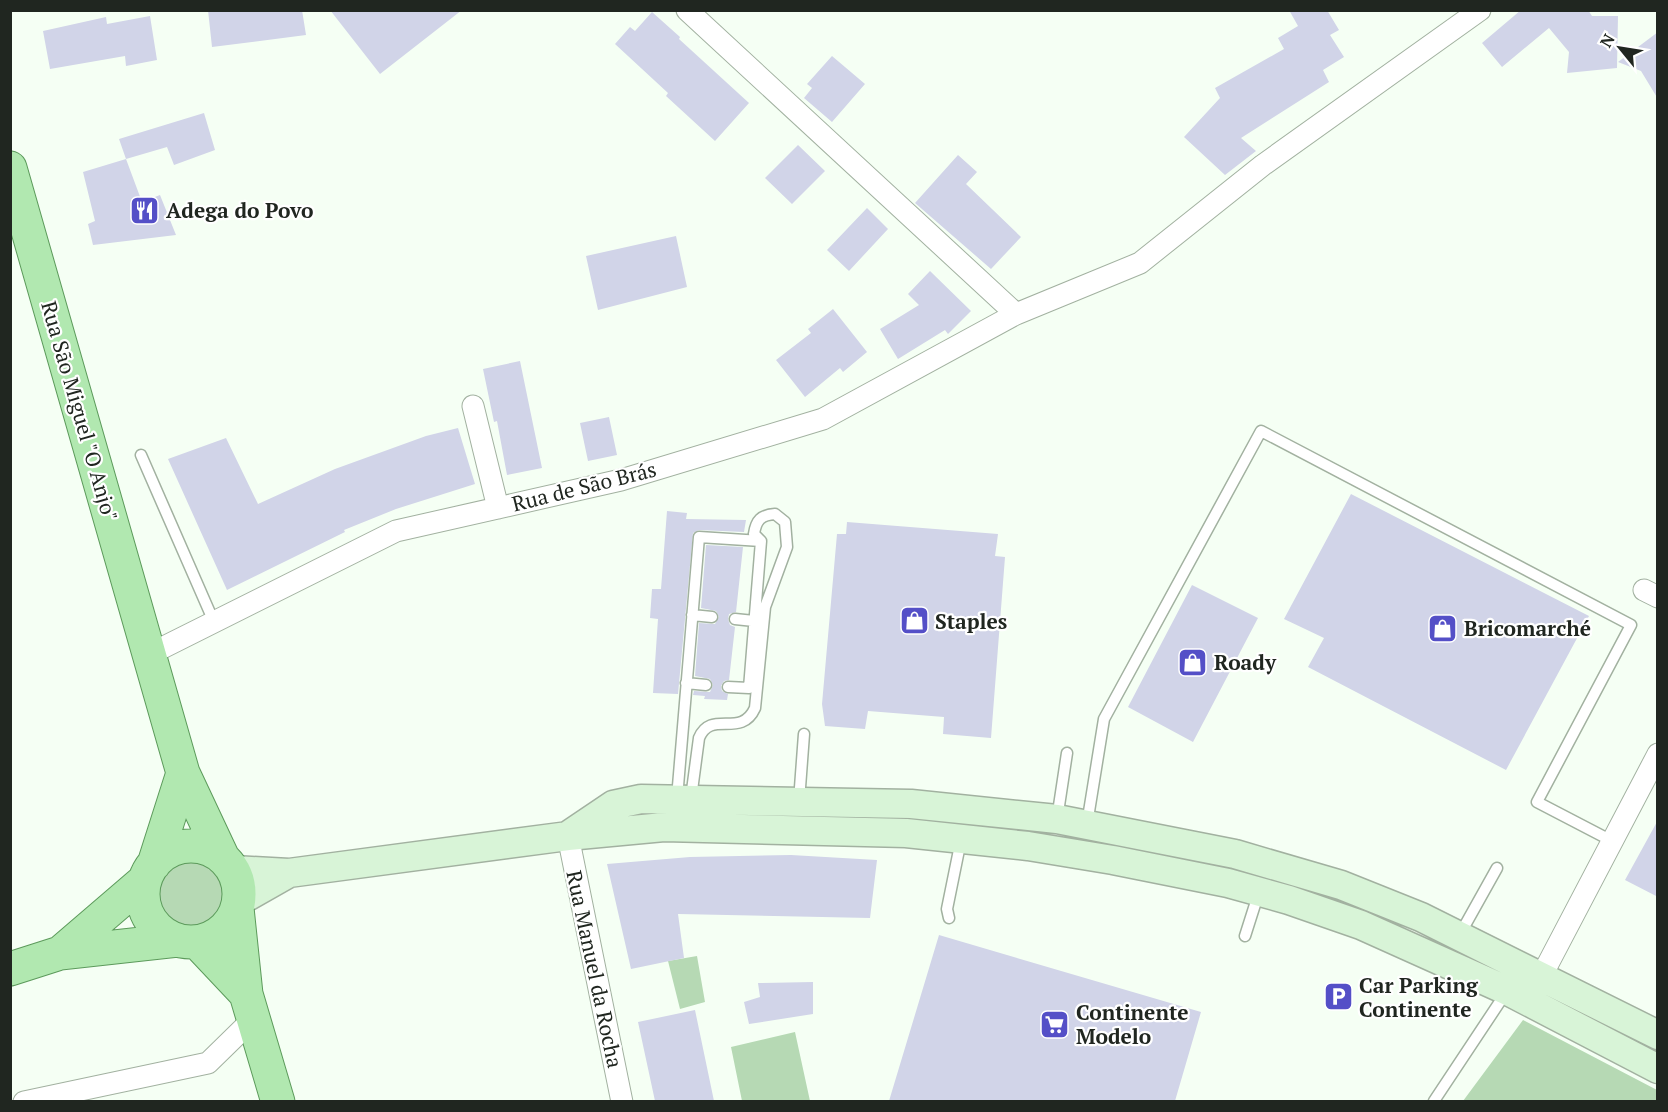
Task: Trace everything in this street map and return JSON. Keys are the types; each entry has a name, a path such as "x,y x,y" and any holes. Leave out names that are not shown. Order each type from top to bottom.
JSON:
{"main road":[{"name":"Rua São Miguel \"O Anjo\"","path":"10,168 183,773 228,863"},
{"path":"183,773 143,895 146,910 153,924 164,934 187,941 250,1006"},
{"path":"568,836 613,805 641,798 911,804 1056,819 1266,862 1341,885 1421,917 1658,1035"},
{"path":"228,863 289,873 568,836 664,827 906,833 1028,846 1113,860 1259,892 1361,926 1508,991 1658,1069"},
{"path":"60,953 150,872 165,854 178,847 194,845 208,848 228,863 238,882 238,905 250,1006 278,1101"},
{"path":"10,969 60,953 211,938 232,920 238,905 289,873"}],"street":[{"path":"687,10 1016,314"},
{"name":"Rua de São Brás","path":"150,654 396,531 621,480 823,419 1016,314 1140,263 1263,165 1480,10"},
{"path":"473,406 498,508"},
{"path":"1541,977 1658,754"},
{"name":"Rua Manuel da Rocha","path":"568,836 622,1101"},
{"path":"24,1101 208,1063 250,1006"}],"lane":[{"path":"1087,825 1104,719 1262,431 1631,625 1537,802 1612,841"},
{"path":"141,455 214,622"},
{"path":"684,798 702,730 709,725 742,722 750,718 755,708 765,607 787,547 785,522 775,514 764,515 756,524 754,534 760,541 748,688 728,687"},
{"path":"684,798 686,683 699,537 760,541"},
{"path":"692,615 712,617"},
{"path":"735,619 754,621"},
{"path":"686,683 706,685"},
{"path":"799,801 804,734"},
{"path":"1056,819 1066,753"},
{"path":"950,918 947,909 962,839"},
{"path":"1459,936 1497,868"},
{"path":"1245,936 1259,892"},
{"path":"1434,1101 1508,991"}],"green space":[{"path":"192,858 212,864 222,874 228,894 222,914 212,924 192,930 172,924 162,914 156,894 162,874 172,864"},
{"path":"697,956 705,1002 680,1009 668,961"},
{"path":"1523,1020 1657,1090 1657,1101 1463,1101"},
{"path":"795,1032 810,1101 742,1101 731,1047"}],"building":[{"path":"208,10 302,10 306,35 212,47"},
{"path":"330,10 462,10 380,74"},
{"path":"1289,10 1327,10 1339,30 1330,35 1344,57 1323,70 1329,82 1241,138 1256,151 1225,175 1184,137 1220,98 1215,88 1284,49 1278,38 1298,26"},
{"path":"1521,10 1588,10 1592,16 1618,16 1617,68 1567,73 1569,52 1549,28 1502,67 1482,43"},
{"path":"652,12 749,103 715,141 666,96 668,93 615,44 630,27 635,31"},
{"path":"150,16 157,60 126,66 125,56 50,69 43,31 106,17 107,24"},
{"path":"1658,32 1658,99 1641,71 1618,62"},
{"path":"832,56 865,84 832,122 804,98 812,88 807,84"},
{"path":"204,113 215,150 174,165 167,147 126,159 119,139"},
{"path":"798,145 825,171 792,204 765,178"},
{"path":"958,155 977,172 966,184 1021,237 991,269 915,203"},
{"path":"126,159 142,202 160,195 176,235 93,245 88,224 95,221 83,172"},
{"path":"867,208 888,229 849,271 827,250"},
{"path":"676,236 687,287 598,310 586,256"},
{"path":"930,271 971,311 948,334 945,330 898,359 880,329 919,305 908,294"},
{"path":"833,309 867,352 843,372 840,368 805,397 776,360 811,333 808,329"},
{"path":"520,361 542,468 507,475 497,421 494,422 483,369"},
{"path":"609,417 617,455 588,461 580,423"},
{"path":"458,428 475,484 396,509 344,530 345,532 227,590 168,459 226,438 258,504 335,469 426,436"},
{"name":"Bricomarché","path":"1351,494 1589,616 1506,770 1308,667 1324,638 1284,619"},
{"path":"667,511 687,513 686,519 746,520 744,532 699,530 693,533 678,694 653,693 658,619 650,618 652,589 661,589"},
{"name":"Staples","path":"847,522 998,534 995,556 1005,557 991,738 943,734 944,717 868,711 865,729 825,726 822,704 837,534 846,534"},
{"path":"706,545 743,547 736,612 729,614 728,619 730,625 735,627 729,680 724,681 721,686 722,691 728,694 727,700 704,699 705,696 693,695 694,691 710,692 713,685 710,679 695,676 699,623 715,624 719,617 716,611 701,608"},
{"name":"Roady","path":"1192,585 1258,618 1193,742 1128,707"},
{"path":"1658,820 1658,897 1625,880"},
{"path":"791,855 877,860 870,918 678,914 684,958 631,969 607,864 690,857"},
{"name":"Continente Modelo","path":"939,935 1201,1012 1175,1101 889,1101"},
{"path":"813,982 813,1014 749,1024 744,1002 760,997 758,983"},
{"path":"695,1010 714,1101 655,1101 638,1022"}],"place":[{"name":"Adega do Povo","path":"145,210"},
{"name":"Staples","path":"914,621"},
{"name":"Bricomarché","path":"1443,628"},
{"name":"Roady","path":"1193,662"},
{"name":"Car Parking Continente","path":"1338,997"},
{"name":"Continente Modelo","path":"1055,1024"}]}
